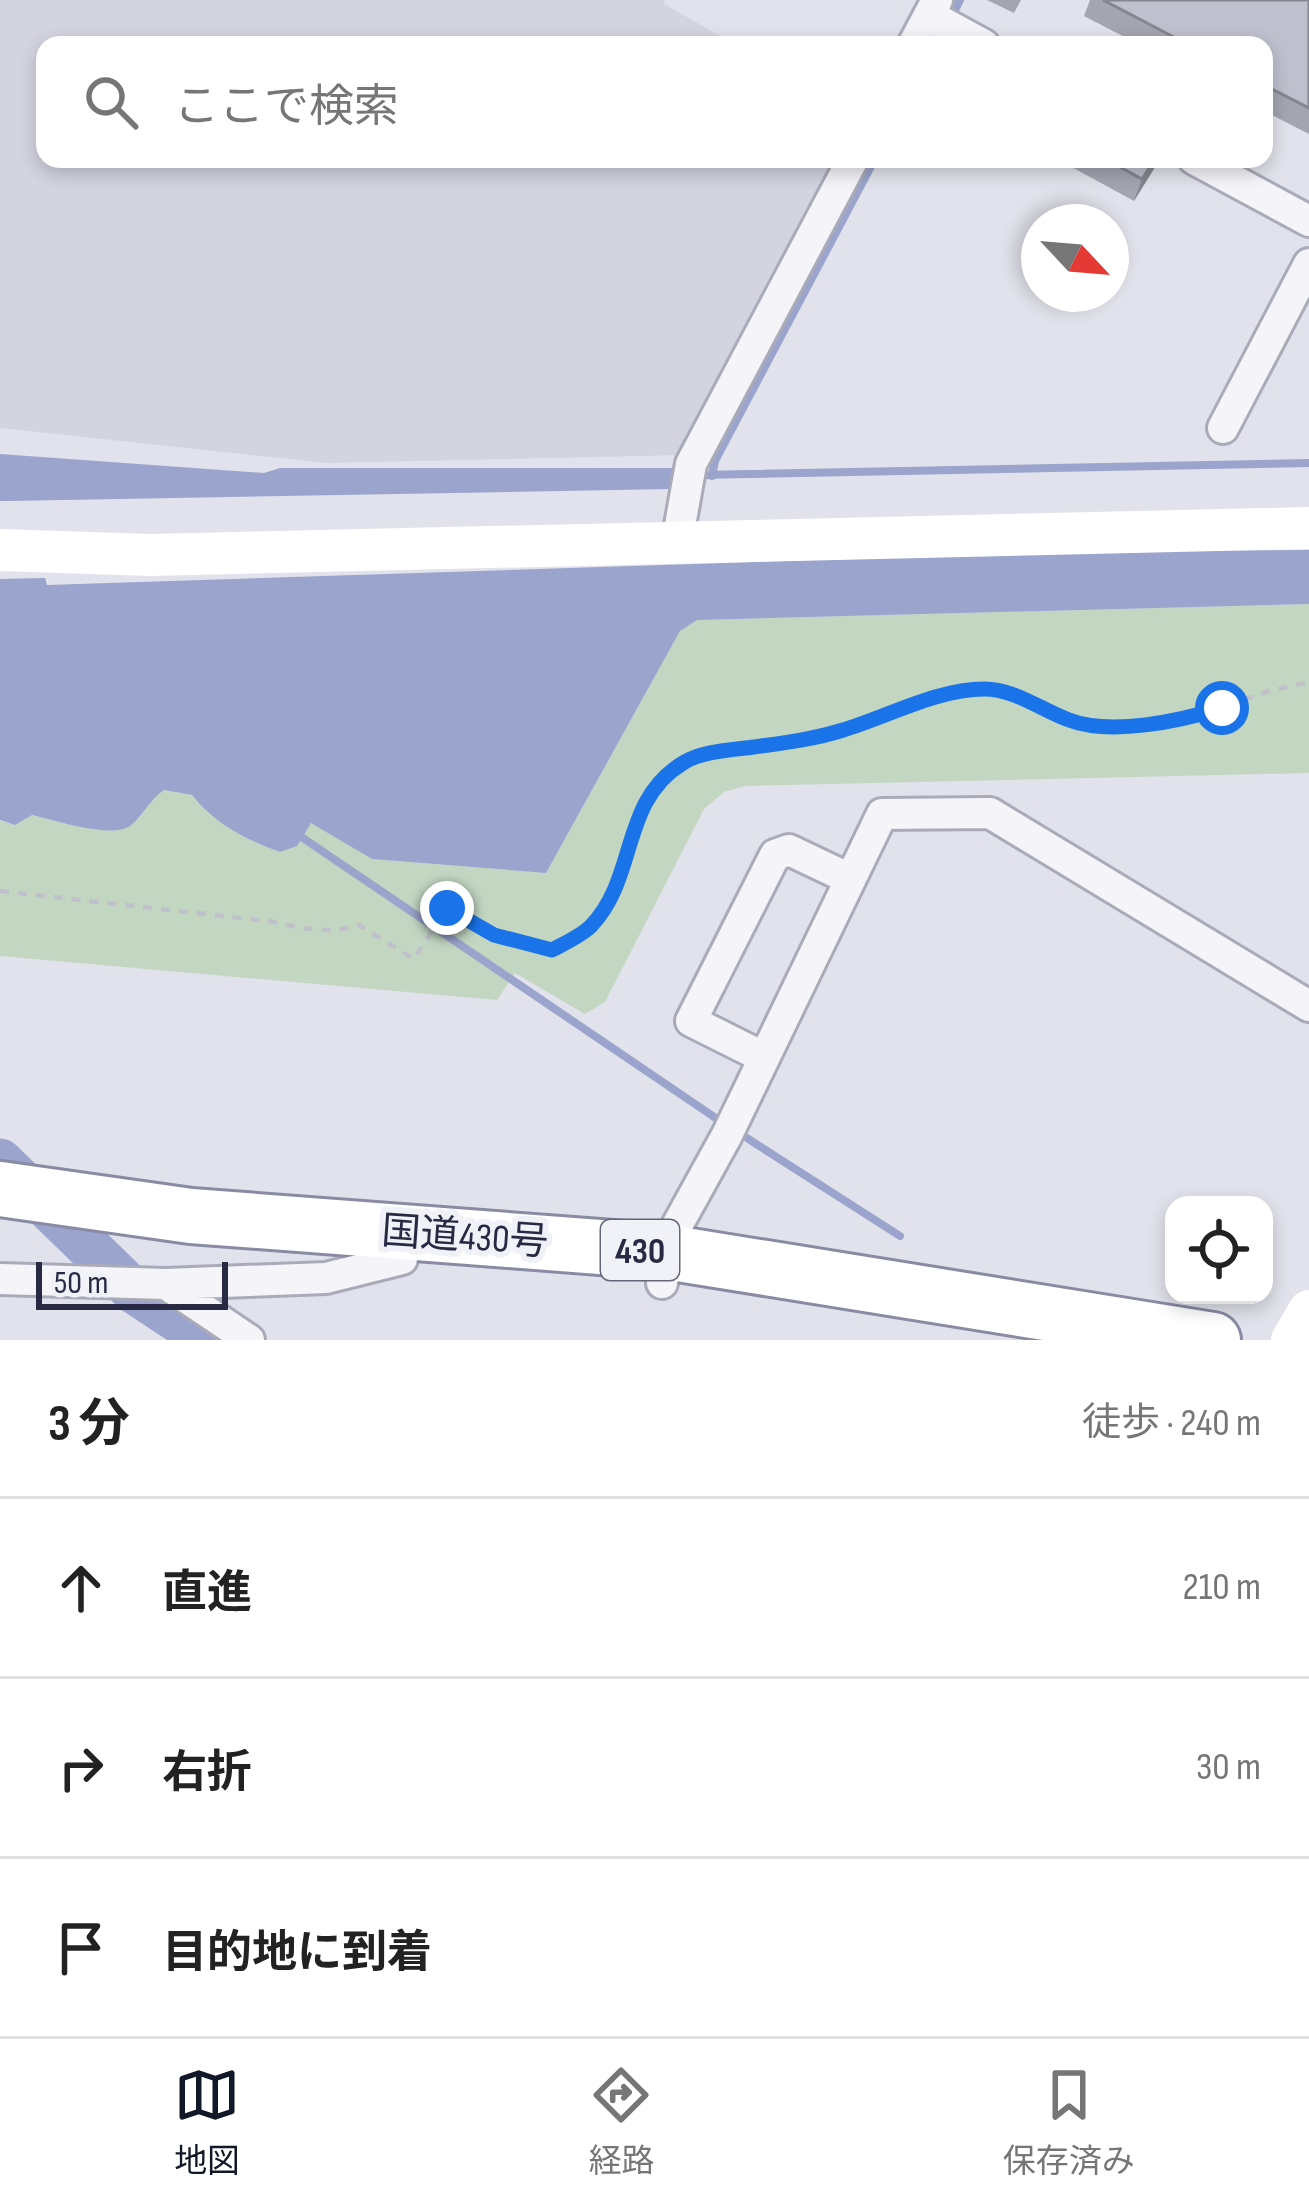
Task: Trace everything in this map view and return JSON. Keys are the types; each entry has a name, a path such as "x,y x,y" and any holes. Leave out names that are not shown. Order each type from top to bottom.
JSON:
{"highway":[{"name":"国道430号","path":"35,1220 191,1216 664,1268 1213,1340"},
{"name":"国道430号","path":"35,1220 402,1259 604,1274 664,1268 997,1340"}],"street":[{"path":"941,17 970,36"},
{"path":"677,542 688,477 848,168"},
{"path":"1211,168 1309,221"},
{"path":"1223,428 1309,264"},
{"path":"0,550 150,555 1309,527"},
{"path":"664,1268 882,814 990,813 1309,1006"},
{"path":"763,1058 691,1021 775,855 789,850 850,879"},
{"path":"0,1280 35,1220 249,1340"},
{"path":"156,1284 326,1278 402,1259"},
{"path":"1292,1340 1309,1311"}],"path":[{"path":"0,891 269,921 311,931 359,925 414,959 447,908 494,935 552,950 590,928 613,896 636,815 684,762 718,751 841,731 910,704 983,689 1016,695 1075,723 1130,725 1180,721 1309,682"}],"shaded area":[{"path":"0,0 665,0 664,4 720,36 36,36 36,168 833,168 685,455 327,463 0,428"}],"green space":[{"path":"1309,604 1309,773 745,786 724,792 704,809 605,1002 585,1014 515,973 497,1000 0,956 0,821 15,825 31,815 82,827 121,829 135,822 164,790 192,795 232,830 280,852 311,822 372,859 546,873 680,631 697,620"}],"water":[{"path":"0,454 264,473 280,468 676,468 670,489 0,501"},
{"path":"1309,550 1309,604 697,620 680,631 546,873 372,859 311,823 297,846 280,852 232,830 192,795 164,790 135,822 121,829 82,827 32,815 15,825 0,820 0,579 45,578 47,585 1094,551"}],"building":[{"path":"1103,0 1309,0 1309,108 1273,90 1273,36 1172,36"},
{"path":"1122,168 1149,168 1142,179"}],"waterway":[{"path":"950,20 960,0"},
{"path":"712,476 715,461 870,168"},
{"path":"697,475 1309,463"},
{"path":"294,832 723,1123"},
{"path":"736,1131 900,1236"},
{"path":"0,1161 135,1292 208,1340"}],"route":[{"path":"447,908 494,935 552,950 590,928 613,896 636,815 684,762 718,751 841,731 910,704 983,689 1016,695 1075,723 1180,721 1222,708"}]}
